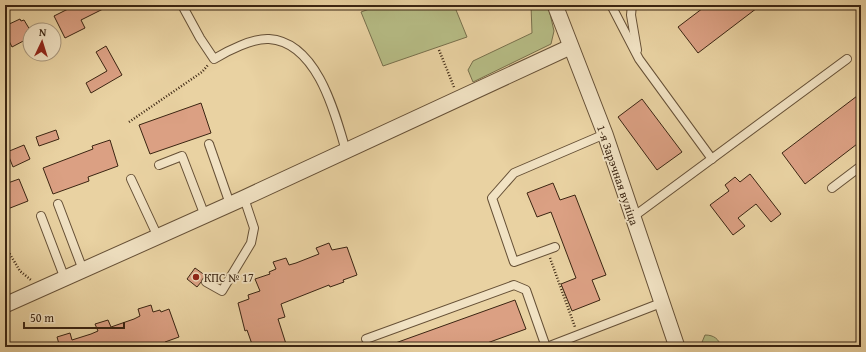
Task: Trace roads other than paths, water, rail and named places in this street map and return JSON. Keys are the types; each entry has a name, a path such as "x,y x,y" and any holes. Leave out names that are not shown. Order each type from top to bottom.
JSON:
{"street":[{"name":"1-я Зарэчная вуліца","path":"555,5 605,134 677,347"},
{"path":"5,305 205,216 570,47"}],"lane":[{"path":"182,5 200,38 214,59 246,44 267,39 287,43 304,57 322,83 336,116 346,151"},
{"path":"611,5 639,59 712,159"},
{"path":"632,5 631,16 639,59"},
{"path":"633,217 847,59"},
{"path":"551,249 514,262 492,198 514,172 605,134"},
{"path":"209,144 230,204"},
{"path":"159,165 182,156 205,216"},
{"path":"832,188 861,166"},
{"path":"131,179 158,237"},
{"path":"206,282 222,291 251,242 254,228 244,198"},
{"path":"58,204 83,270"},
{"path":"41,216 65,279"},
{"path":"366,339 514,285 526,290 546,347 661,303"}],"place":[{"name":"КПС № 17","path":"196,277"}]}
